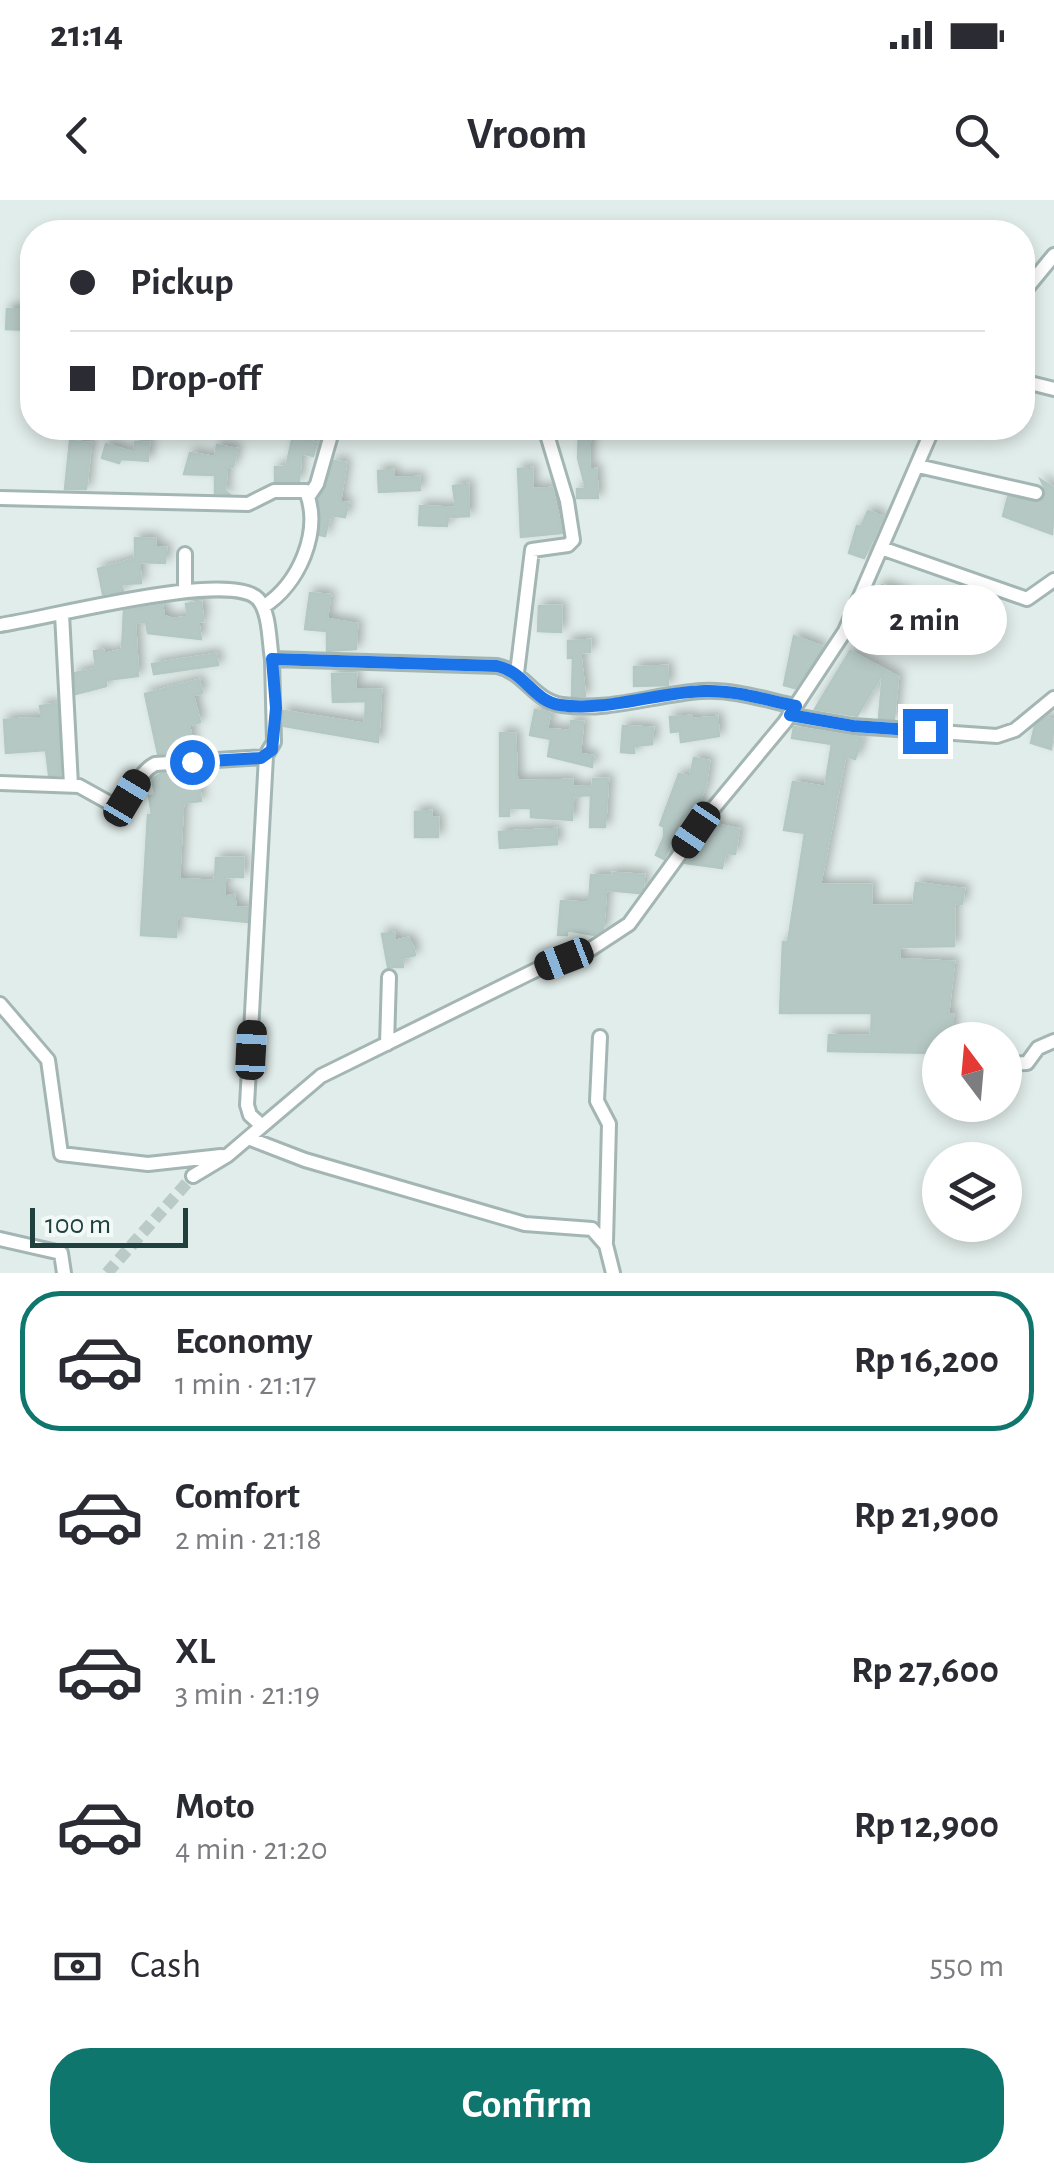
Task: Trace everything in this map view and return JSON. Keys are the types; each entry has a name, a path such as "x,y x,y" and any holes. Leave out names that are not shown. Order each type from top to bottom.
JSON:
{"street":[{"path":"1035,279 1054,256"},
{"path":"309,496 317,484 330,440"},
{"path":"517,673 532,550 568,545 573,540 567,500 549,440"},
{"path":"193,1176 228,1155 312,1081 538,969 591,949 629,924 696,830 792,711 850,622 928,440"},
{"path":"918,466 1036,493"},
{"path":"0,498 248,504 276,490 305,490 309,496 310,535 297,575 263,607"},
{"path":"884,549 1025,598 1054,580"},
{"path":"185,554 185,591"},
{"path":"0,625 185,591 238,590 254,596 263,607 272,659 274,742 266,756 247,1105 250,1115 261,1125"},
{"path":"62,614 71,785"},
{"path":"272,659 497,666 517,673 542,699 561,705 648,701 708,690 837,724 985,737 1011,732 1054,698"},
{"path":"0,783 71,785 89,789 115,806 155,764 266,756"},
{"path":"388,1044 389,977"},
{"path":"0,1004 48,1060 60,1154 148,1164 228,1155"},
{"path":"600,1036 596,1100 609,1130 606,1245 613,1273"},
{"path":"1022,1063 1054,1040"},
{"path":"248,1138 305,1160 514,1221 592,1230 606,1245"},
{"path":"0,1239 61,1253 64,1273"}],"building":[{"path":"7,309 20,310 20,330 6,329"},
{"path":"292,440 317,443 313,456 301,453 299,481 275,481 275,467 286,467"},
{"path":"579,440 590,440 589,470 596,469 598,498 577,498 577,489 586,489 578,458"},
{"path":"70,441 91,443 86,489 65,489"},
{"path":"135,442 149,443 148,461 121,459 119,463 102,458 106,444 134,453"},
{"path":"217,445 237,449 233,467 227,466 225,491 229,494 215,493 215,475 184,474 190,453 215,457"},
{"path":"334,461 346,463 340,502 348,503 345,517 330,515 325,536 320,535 319,500"},
{"path":"532,468 532,489 552,488 562,533 521,537 518,469"},
{"path":"393,470 394,478 419,477 420,490 379,492 378,471"},
{"path":"1041,480 1054,488 1052,534 1003,516 1008,497 1043,500 1046,491"},
{"path":"468,484 469,516 448,517 447,526 419,525 420,506 456,508 453,486"},
{"path":"868,511 883,517 864,558 849,553 857,526 861,527"},
{"path":"135,538 155,539 155,547 166,548 165,563 139,562 141,583 121,584 123,591 103,594 98,569 135,559"},
{"path":"882,585 906,594 894,627 883,622 877,635 870,632 867,638 858,634"},
{"path":"310,593 330,595 327,619 357,624 356,649 327,651 327,631 305,629"},
{"path":"201,602 201,639 148,633 146,622 135,623 138,676 106,680 106,686 76,694 75,673 96,669 94,651 103,650 104,654 122,650 124,611 162,605 164,616 172,619 188,617 186,604"},
{"path":"539,606 561,606 561,632 538,631"},
{"path":"794,636 823,647 795,688 784,685"},
{"path":"590,640 590,652 580,652 585,696 572,696 573,657 568,658 568,641"},
{"path":"850,651 898,677 894,719 879,718 883,672 857,716 815,709"},
{"path":"216,654 218,665 154,674 152,664"},
{"path":"667,666 668,685 634,686 634,667"},
{"path":"332,674 356,674 355,689 381,690 378,742 284,726 283,711 365,724 366,701 333,702"},
{"path":"199,680 202,693 193,695 200,722 189,725 194,751 158,754 145,694"},
{"path":"57,704 60,775 49,775 46,750 6,753 4,720 42,718 40,706"},
{"path":"535,710 550,713 547,729 570,731 571,721 583,722 580,754 593,756 592,767 548,756 551,739 530,735"},
{"path":"670,717 717,717 719,736 681,742 680,731 671,732"},
{"path":"1045,718 1054,720 1051,749 1031,743 1035,726"},
{"path":"623,726 653,728 652,744 634,746 634,753 621,752"},
{"path":"794,727 862,738 855,759 845,756 820,885 871,885 871,906 913,906 916,883 964,889 962,904 954,903 954,946 900,947 899,959 954,962 948,1014 953,1015 952,1022 922,1022 922,1053 828,1051 829,1035 871,1036 872,1013 780,1013 783,942 788,942 805,833 784,830 793,782 825,787 832,744 792,738"},
{"path":"500,733 515,734 517,781 572,780 572,787 593,786 593,779 608,779 605,827 590,827 591,795 573,796 572,820 531,817 531,808 509,808 509,816 500,816"},
{"path":"694,758 709,761 706,783 696,814 683,817 664,859 656,855 664,837 664,827 660,825 679,774 690,777"},
{"path":"205,771 206,778 198,780 201,801 183,803 179,879 215,881 216,858 243,858 243,877 225,877 224,897 234,895 236,908 248,908 247,922 177,915 176,937 141,935 148,815 152,815 149,796 155,795 152,779 161,774"},
{"path":"431,811 431,818 438,818 438,837 415,837 415,812"},
{"path":"714,824 739,829 735,854 725,853 722,868 686,863 698,847 703,848"},
{"path":"556,829 557,844 500,848 499,832"},
{"path":"591,875 644,875 643,888 639,893 606,890 603,929 594,935 567,930 567,935 558,935 561,901 589,903"},
{"path":"394,933 395,941 408,938 413,947 415,955 402,958 403,967 388,967 382,934"}],"tunnel":[{"path":"107,1273 193,1176"}],"route":[{"path":"192,762 261,758 272,750 276,708 272,659 344,658 497,666 517,673 542,699 561,705 648,701 708,690 796,706 790,715 822,722 925,731"}]}
